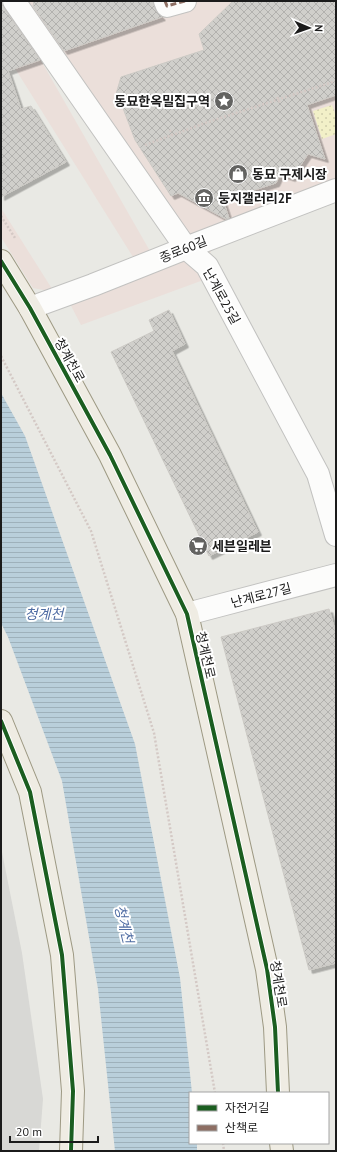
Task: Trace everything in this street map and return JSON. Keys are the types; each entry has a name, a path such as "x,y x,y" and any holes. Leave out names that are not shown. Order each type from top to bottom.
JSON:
{"main road":[{"name":"청계천로","path":"1,261 30,308 110,454 187,614 267,969 275,1026 278,1092"},
{"path":"1,721 30,792 62,955 73,1091 71,1151"}],"street":[{"name":"난계로25길","path":"14,1 186,248 207,266 318,474 336,535"},
{"path":"165,1 167,6 185,1"},
{"name":"종로60길","path":"30,308 93,286 336,190"},
{"name":"난계로27길","path":"187,614 336,575"}],"path":[{"path":"121,155 206,122 245,111 336,81"},
{"path":"170,130 172,135"},
{"path":"1,356 91,530 154,733 215,1092"}],"shaded area":[{"path":"1,1 10,1 8,3 154,258 138,265 1,46"},
{"name":"동묘 구제시장","path":"26,1 336,1 336,192 216,237 209,257 217,275 81,325 68,300 192,249"},
{"path":"1,208 54,292 33,288 1,237"},
{"path":"1,847 22,953 43,1099 39,1151 1,1151"}],"sand":[{"path":"332,105 336,116 336,134 322,139 313,111"}],"water":[{"name":"청계천","path":"1,393 25,436 135,744 180,978 192,1092 189,1092 189,1144 197,1144 197,1151 115,1151 98,989 62,781 8,637 1,623"}],"building":[{"path":"1,1 4,8 40,60 8,71 21,109 31,106 66,162 1,197"},
{"path":"34,1 153,1 156,11 162,17 64,51 33,6"},
{"name":"동묘한옥밀집구역","path":"233,1 336,1 336,95 307,105 325,159 308,154 292,178 280,174 276,183 223,200 229,218 226,219 178,193 171,196 135,140 121,103 114,101 121,77 204,50 199,34"},
{"path":"169,310 185,344 172,351 258,532 209,556 111,352 154,331 149,320"},
{"path":"329,609 336,634 336,963 309,970 221,637"}],"marked path":[{"path":"165,1 167,6 185,1"}],"cycle path":[{"path":"1,261 30,308 110,455 187,614 267,969 275,1027 278,1092"},
{"path":"1,721 30,792 62,955 73,1091 71,1151"}],"place":[{"name":"동묘한옥밀집구역","path":"224,101"},
{"name":"동묘 구제시장","path":"238,174"},
{"name":"둥지갤러리2F","path":"204,198"},
{"name":"세븐일레븐","path":"198,546"}]}
